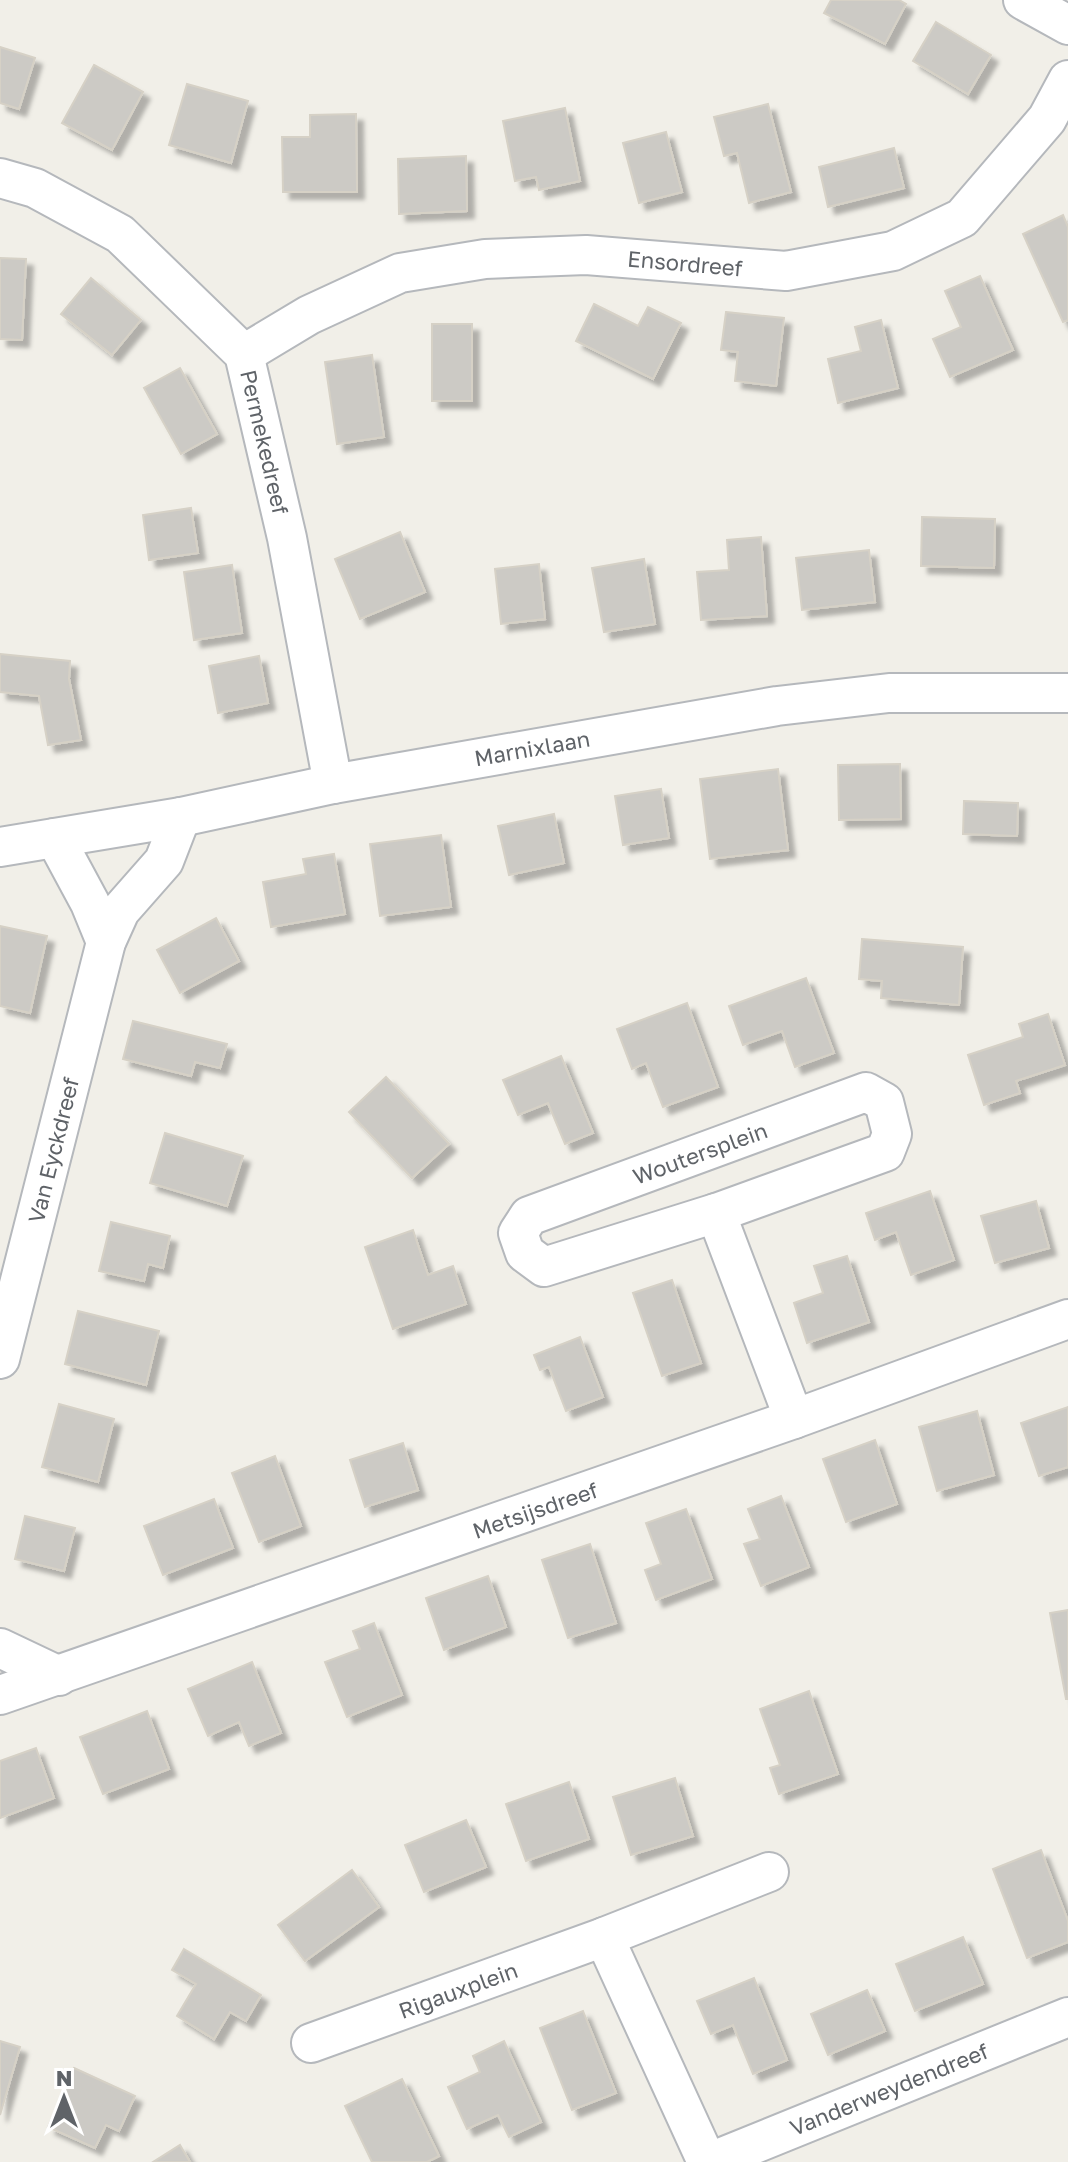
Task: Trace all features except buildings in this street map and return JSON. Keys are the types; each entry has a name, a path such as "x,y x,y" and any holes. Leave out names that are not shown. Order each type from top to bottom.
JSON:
{"street":[{"path":"1023,0 1068,25"},
{"name":"Ensordreef","path":"244,354 309,315 400,273 485,259 586,255 786,271 893,251 962,218 1047,119 1068,80"},
{"name":"Permekedreef","path":"0,178 35,188 120,234 244,354 287,538 333,784"},
{"name":"Marnixlaan","path":"0,847 181,817 333,784 777,706 889,693 1068,693"},
{"name":"Van Eyckdreef","path":"0,1359 6,1306 106,942 120,911 164,861 181,817"},
{"path":"55,838 90,903 106,942"},
{"name":"Woutersplein","path":"866,1092 884,1102 892,1134 885,1152 716,1213 544,1267 525,1253 518,1233 529,1216 866,1092"},
{"path":"716,1213 794,1419"},
{"name":"Metsijsdreef","path":"0,1695 794,1419 1068,1319"},
{"path":"0,1648 59,1676"},
{"name":"Rigauxplein","path":"311,2043 604,1937 769,1872"},
{"path":"604,1937 708,2162"},
{"name":"Vanderweydendreef","path":"708,2162 1068,2017"}]}
